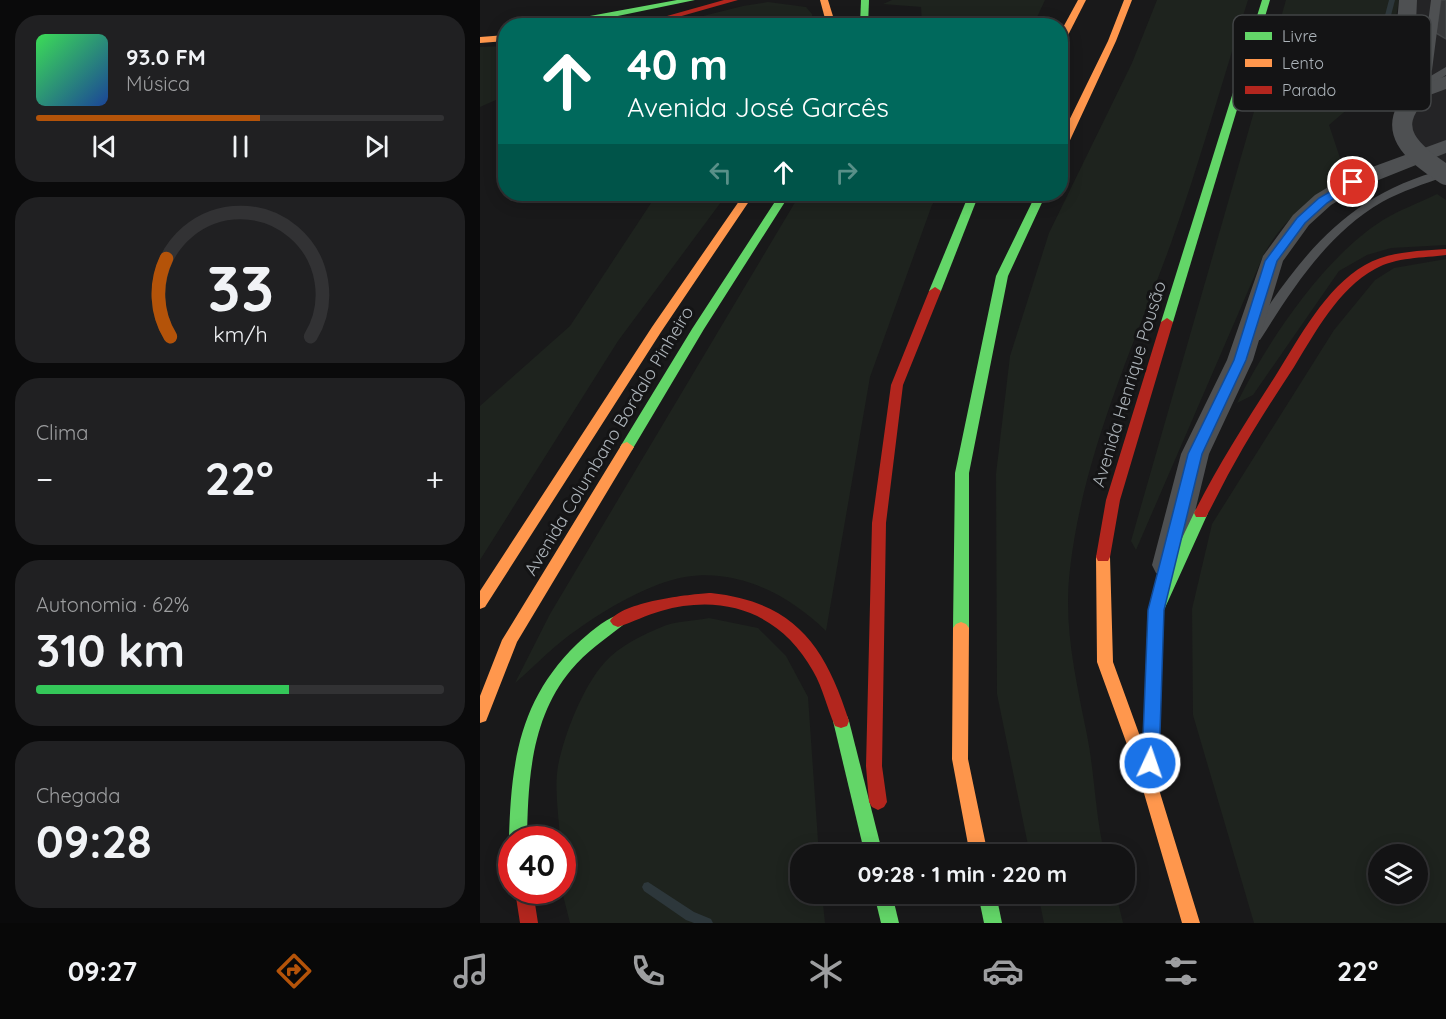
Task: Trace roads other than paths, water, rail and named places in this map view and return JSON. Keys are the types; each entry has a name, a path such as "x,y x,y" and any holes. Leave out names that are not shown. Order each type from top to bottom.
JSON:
{"main road":[{"path":"599,18 691,0"},
{"path":"656,18 734,0"},
{"path":"824,0 830,18"},
{"path":"864,18 865,0"},
{"path":"1068,27 1082,0"},
{"path":"1068,134 1112,41 1128,0"},
{"name":"Avenida Henrique Pousão","path":"1261,15 1266,0"},
{"path":"480,28 498,27"},
{"path":"480,40 498,39"},
{"name":"Avenida Henrique Pousão","path":"1191,923 1149,783 1105,662 1102,560 1113,500 1127,451 1233,107"},
{"name":"Avenida Columbano Bordalo Pinheiro","path":"480,603 656,330 744,201"},
{"name":"Avenida Columbano Bordalo Pinheiro","path":"480,716 510,640 692,339 781,201"},
{"path":"883,844 874,766 879,523 897,385 971,201"},
{"path":"977,844 960,759 962,472 1002,276 1038,201"},
{"path":"1149,783 1156,610 1221,470 1317,322 1346,287 1371,267 1400,257 1446,252"},
{"path":"518,826 518,777 533,720 571,657 602,632 632,614 670,602 709,597 771,613 797,634 821,667 845,735 871,844"},
{"path":"526,904 529,923"},
{"path":"886,904 891,923"},
{"path":"889,904 891,923"},
{"path":"989,904 993,923"}],"street":[{"path":"1407,15 1408,0"},
{"path":"1402,111 1400,127 1415,152 1443,174"},
{"path":"1156,610 1195,454 1240,360 1271,261 1301,220 1323,200 1353,182 1446,146"}],"lane":[{"path":"1431,39 1436,0"},
{"path":"1431,81 1446,70"},
{"path":"1240,360 1282,294 1317,252 1348,221 1377,201 1443,174"}],"waterway":[{"path":"1388,15 1392,0"},
{"path":"648,887 690,916 707,923"}]}
